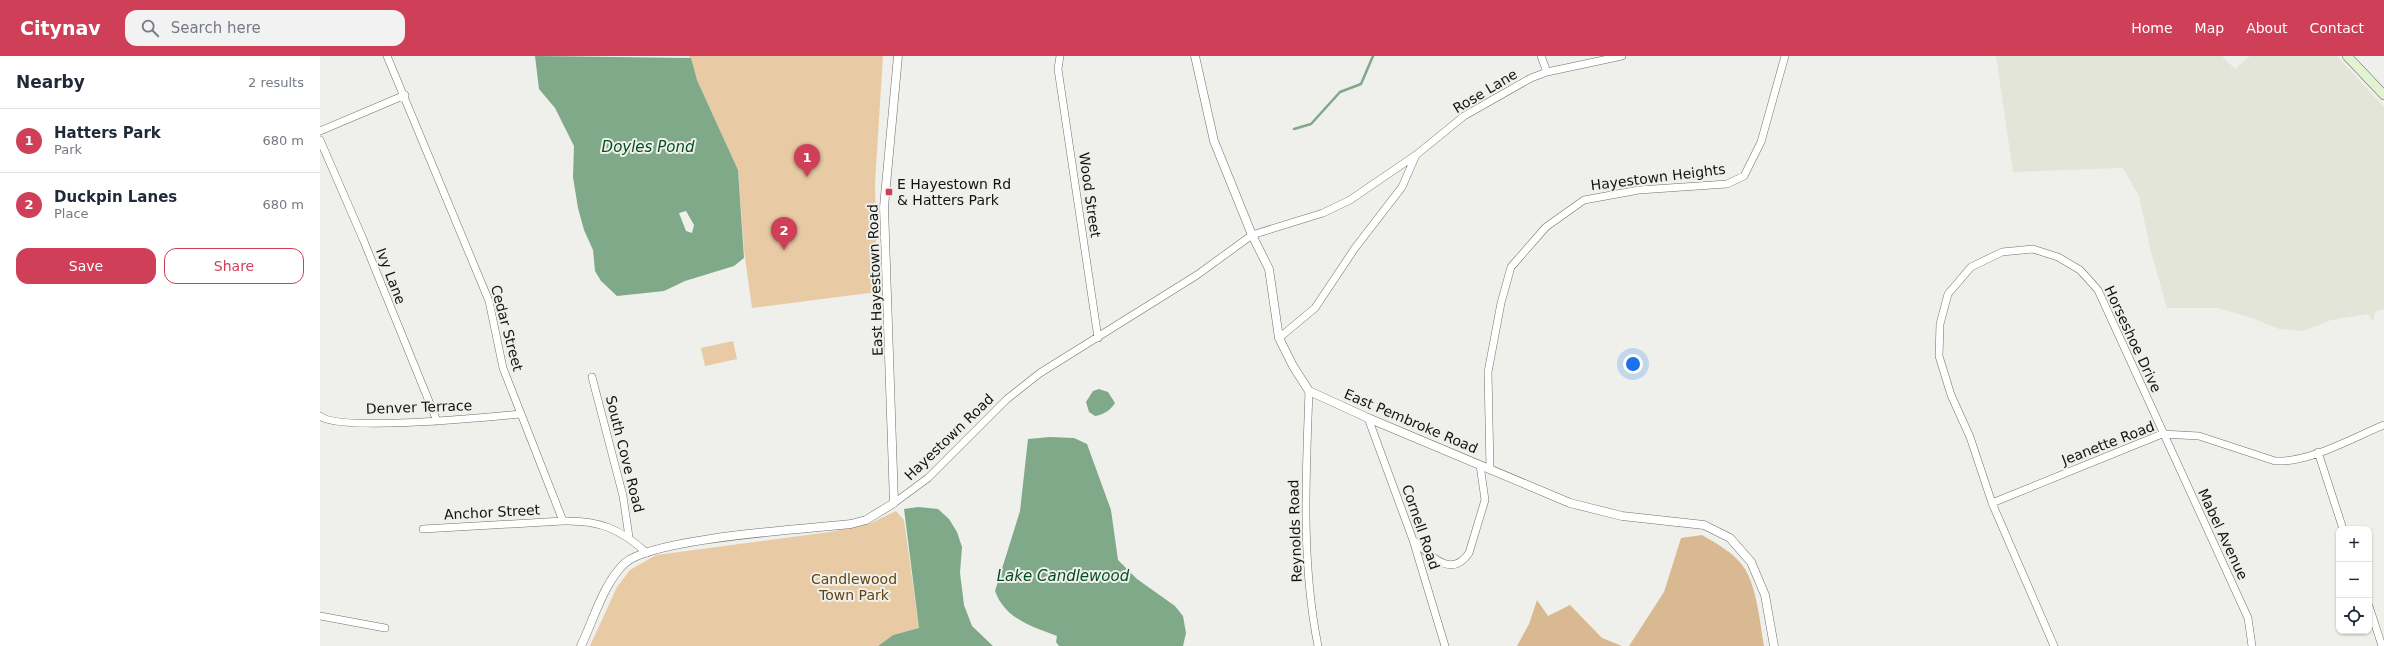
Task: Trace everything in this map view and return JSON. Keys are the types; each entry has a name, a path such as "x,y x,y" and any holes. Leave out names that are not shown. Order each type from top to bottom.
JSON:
{"main road":[{"path":"2348,56 2384,95"}],"street":[{"name":"Cedar Street","path":"387,56 489,301 503,368 563,521"},
{"name":"East Hayestown Road","path":"894,503 884,208 898,56"},
{"name":"Wood Street","path":"1060,56 1058,69 1098,338"},
{"path":"1195,56 1214,141 1252,235 1269,269 1279,338 1293,366 1309,391"},
{"path":"1541,56 1546,72"},
{"name":"Rose Lane","path":"1252,235 1323,213 1350,200 1416,155 1464,116 1546,72 1622,56"},
{"name":"Hayestown Heights","path":"1490,469 1488,372 1501,303 1511,267 1546,227 1584,200 1639,190 1727,184 1744,176 1761,142 1785,56"},
{"path":"320,131 404,95"},
{"name":"Ivy Lane","path":"320,140 363,239 437,421"},
{"name":"Rose Lane","path":"1279,338 1315,308 1355,248 1402,187 1416,155"},
{"name":"Hayestown Road","path":"581,646 611,581 626,562 647,553 692,542 850,524 866,520 894,503 928,478 1007,399 1040,373 1201,272 1252,235"},
{"name":"Horseshoe Drive","path":"1992,503 1984,477 1951,394 1939,356 1940,324 1948,294 1971,267 2002,252 2032,249 2058,257 2080,270 2098,290 2162,434"},
{"name":"South Cove Road","path":"592,377 623,496 629,537"},
{"name":"East Pembroke Road","path":"1309,391 1368,418 1570,503 1622,516 1704,525 1730,538 1751,562 1762,588 1774,646"},
{"name":"Reynolds Road","path":"1309,391 1305,516 1311,613 1318,646"},
{"name":"Denver Terrace","path":"320,416 343,423 437,421 520,414"},
{"name":"Cornell Road","path":"1368,418 1413,540 1444,646"},
{"name":"Jeanette Road","path":"1992,503 2162,434 2199,436 2275,462 2288,462 2318,452 2384,425"},
{"name":"Mabel Avenue","path":"2162,434 2248,618 2252,646"},
{"path":"2318,452 2342,526"},
{"path":"1413,540 1439,563 1456,564 1465,559 1469,553 1485,500 1480,465"},
{"path":"1992,503 2054,646"},
{"path":"563,521 583,520 609,526 629,537 647,553"},
{"name":"Anchor Street","path":"423,529 563,521"},
{"path":"2372,615 2382,646"},
{"path":"320,616 384,628"}],"shaded area":[{"path":"1996,56 2222,56 2235,69 2250,56 2337,56 2384,107 2384,309 2375,311 2373,322 2368,314 2331,320 2304,331 2279,329 2246,316 2217,308 2167,308 2151,252 2139,196 2123,168 2013,172"},
{"path":"1702,535 1720,545 1736,558 1745,569 1755,596 1764,646 1629,646 1664,592 1681,538"},
{"path":"1537,600 1548,616 1570,605 1602,638 1622,646 1517,646 1529,624"}],"green space":[{"path":"689,56 883,56 875,183 877,292 752,308 744,250 738,170 697,80"},
{"path":"733,341 737,359 705,366 701,348"},
{"name":"Candlewood Town Park","path":"896,511 904,520 919,628 893,635 878,646 590,646 617,587 630,570 656,555 830,532 871,523"}],"water":[{"name":"Doyles Pond","path":"535,56 691,58 697,80 738,170 744,258 734,266 685,281 664,291 617,296 601,281 595,271 593,250 584,230 578,208 573,177 574,146 555,108 539,89","holes":["686,211 694,225 692,233 686,231 679,213"]},
{"path":"1099,389 1108,392 1115,403 1106,412 1095,416 1089,412 1086,402 1093,391"},
{"name":"Lake Candlewood","path":"1050,437 1074,438 1087,444 1111,510 1118,560 1137,579 1175,606 1183,616 1186,633 1183,646 1059,646 1056,642 1057,636 1021,621 1006,609 1000,601 995,591 1020,511 1028,439"},
{"name":"Lake Candlewood","path":"918,507 938,509 949,519 957,532 962,547 960,573 964,605 972,626 993,646 878,646 893,635 919,628 904,509"}],"waterway":[{"path":"1294,129 1311,124 1340,92 1361,84 1373,56"}],"place":[{"name":"Hatters Park","path":"807,177"},
{"name":"E Hayestown Rd & Hatters Park","path":"889,192"},
{"name":"Duckpin Lanes","path":"784,250"}]}
